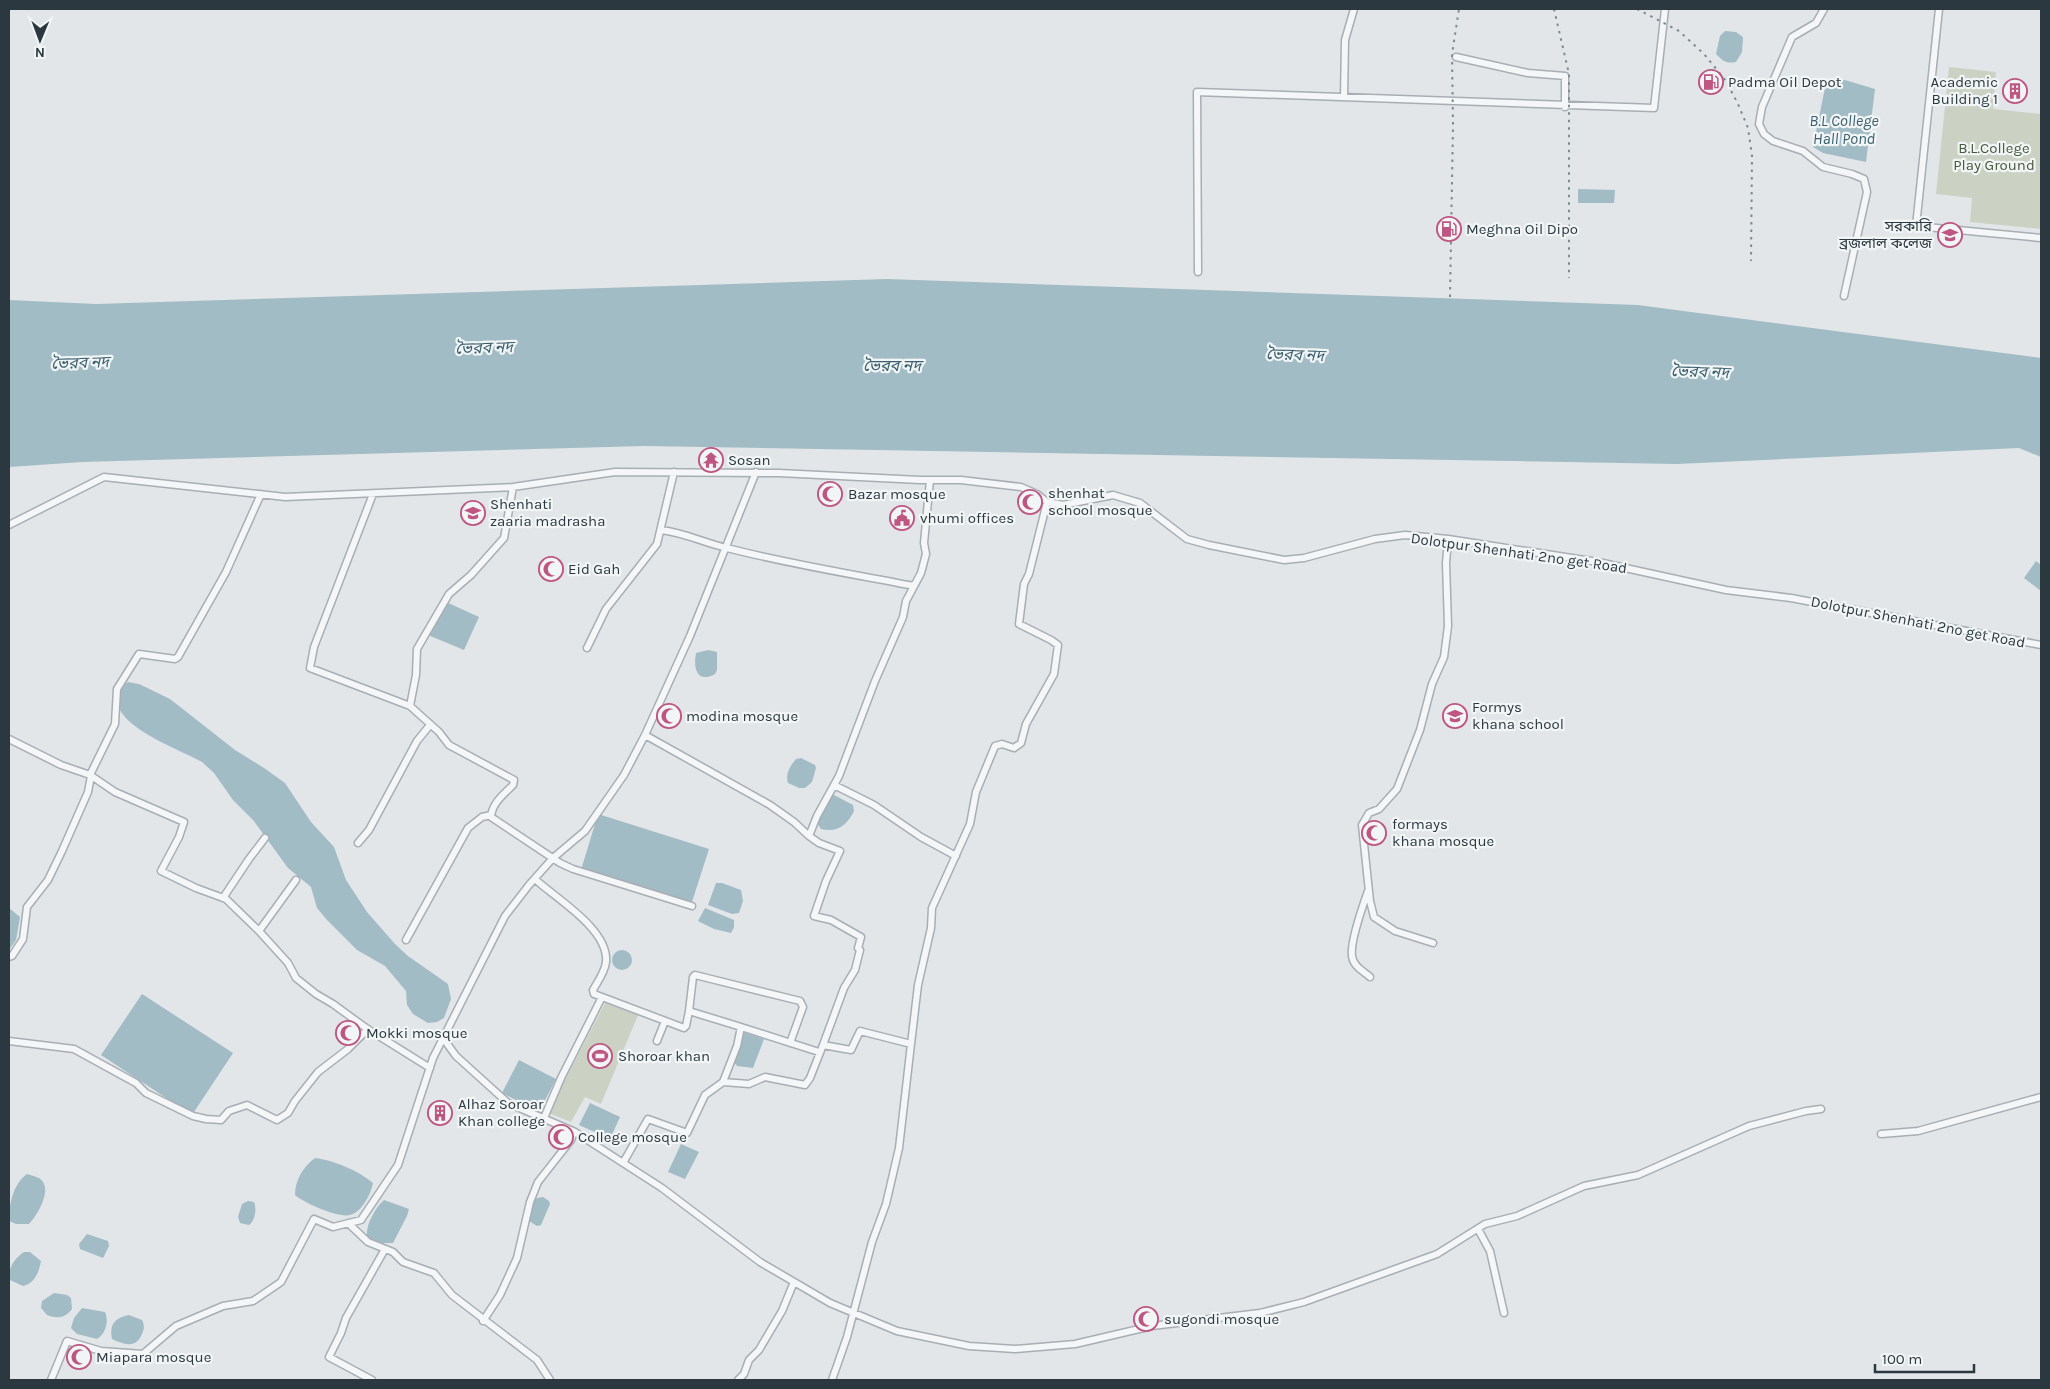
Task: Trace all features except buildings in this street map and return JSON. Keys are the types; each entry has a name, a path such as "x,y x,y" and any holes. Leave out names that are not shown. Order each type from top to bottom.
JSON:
{"street":[{"path":"1344,97 1345,40 1354,9"},
{"path":"1198,272 1196,92 1564,107 1654,108 1665,9"},
{"path":"1824,9 1816,23 1792,37 1762,108 1759,124 1764,134 1773,141 1804,151 1823,167 1864,179 1867,192 1864,211 1844,296"},
{"path":"1939,9 1916,226 2041,238"},
{"path":"1456,57 1528,73 1565,76 1564,107"},
{"name":"Dolotpur Shenhati 2no get Road","path":"9,525 102,477 286,497 513,487 615,472 756,472 961,480 1021,487 1037,494 1047,502 1063,505 1113,495 1140,503 1187,539 1284,560 1304,558 1375,539 1405,535 1448,539 1598,562 1726,590 1791,598 2041,645"},
{"path":"586,648 606,609 658,544 674,472"},
{"path":"51,1380 67,1340 101,1352 143,1354 176,1326 223,1306 253,1300 281,1282 314,1219 333,1227 361,1220 398,1165 430,1068 443,1038 506,916 553,858 585,831 624,775 646,735 690,636 756,472"},
{"path":"809,836 852,743 902,616 906,601 921,573 926,554 924,543 930,480"},
{"path":"410,706 416,675 417,650 449,594 471,575 504,538 513,487"},
{"path":"9,957 12,956 23,939 27,907 48,880 88,792 91,776 115,724 117,689 140,654 175,659 178,657 226,572 261,494"},
{"path":"373,494 314,647 310,668 410,706 440,732 449,745 514,781 513,785 499,798 491,815"},
{"path":"832,1380 842,1352 872,1242 886,1204 898,1148 918,985 931,928 932,908 970,824 976,792 995,746 1002,744 1014,748 1021,743 1026,724 1054,674 1058,645 1019,624 1024,584 1029,574 1047,502"},
{"path":"661,530 696,537 725,548 806,567 914,586"},
{"path":"1433,943 1395,931 1374,917 1362,825 1369,813 1379,809 1397,789 1420,730 1432,684 1444,656 1448,626 1446,564 1448,539"},
{"path":"358,843 369,830 417,741 430,724"},
{"path":"646,735 770,805 819,843 840,852 826,881 814,916 831,920 861,936 855,970 844,988 810,1078 803,1086 765,1077 749,1084 723,1082"},
{"path":"9,739 61,765 91,776 115,792 182,820 184,822 182,830 161,871 196,888 223,898 259,931 288,963 296,978 368,1029 430,1068"},
{"path":"834,785 874,805 921,837 956,856"},
{"path":"491,815 502,825 553,858 585,874 692,906"},
{"path":"406,940 468,828 482,817 491,815"},
{"path":"223,898 265,838"},
{"path":"535,879 593,927 606,953 603,973 592,990 594,994 685,1028 693,977 695,975 800,1001 803,1007 790,1043"},
{"path":"259,931 296,880"},
{"path":"1369,890 1358,924 1352,956 1356,966 1370,977"},
{"path":"544,1118 557,1085 602,997"},
{"path":"689,1011 790,1043 821,1049 851,1050 859,1032 863,1031 912,1044"},
{"path":"657,1041 665,1021"},
{"path":"623,1163 648,1119 687,1133 705,1094 723,1082 737,1046 741,1027"},
{"path":"9,1040 74,1049 136,1083 146,1092 193,1116 221,1120 229,1111 246,1105 277,1120 288,1113 318,1072 348,1049 368,1029"},
{"path":"443,1038 456,1056 508,1103 574,1132 662,1188 760,1262 852,1314 897,1331 969,1346 1015,1349 1076,1344 1152,1326 1260,1313 1304,1302 1437,1254 1485,1224 1517,1216 1584,1186 1638,1175 1749,1126 1806,1111 1821,1109"},
{"path":"1882,1134 1918,1131 2041,1097"},
{"path":"483,1320 500,1295 517,1258 530,1202 538,1182 571,1140 574,1132"},
{"path":"348,1223 368,1242 393,1252 403,1262 434,1273 452,1295 483,1320 511,1338 537,1360 550,1380"},
{"path":"1478,1229 1490,1251 1504,1313"},
{"path":"372,1380 329,1356 341,1334 346,1318 385,1249"},
{"path":"738,1380 744,1374 749,1360 759,1350 782,1310 794,1282"}],"green space":[{"name":"B.L.College Play Ground","path":"1949,67 1996,72 1993,109 2041,114 2041,229 1970,222 1972,198 1936,194"},
{"name":"Shoroar khan","path":"605,1003 638,1015 601,1104 585,1097 571,1122 548,1113"}],"water":[{"path":"1725,31 1736,32 1743,37 1742,52 1736,62 1730,63 1725,61 1716,54 1720,36"},
{"name":"B.L College Hall Pond","path":"1845,80 1875,89 1866,162 1823,153 1813,147 1826,83"},
{"path":"1578,189 1615,190 1614,203 1578,203"},
{"name":"ভৈরব নদ","path":"887,279 1638,305 2041,358 2041,457 2019,448 1677,464 644,446 82,462 9,467 9,300 96,304"},
{"path":"2036,561 2041,565 2041,591 2024,578"},
{"path":"446,602 479,617 464,650 428,635"},
{"path":"708,650 717,652 717,670 715,674 704,677 700,676 696,669 696,653"},
{"path":"128,682 139,684 170,699 235,750 285,783 311,822 334,847 346,880 367,912 408,956 448,984 451,999 444,1018 437,1022 428,1023 413,1014 407,1005 406,991 385,966 357,950 327,920 317,908 311,887 288,868 253,820 233,800 214,773 202,762 148,735 129,721 119,707 119,697 125,684"},
{"path":"801,758 815,765 816,768 812,782 805,788 799,788 788,783 787,780 792,764 796,759"},
{"path":"834,795 853,805 854,811 841,827 832,830 821,829 817,823 819,816 831,796"},
{"path":"598,814 709,849 691,905 581,870"},
{"path":"716,883 722,883 741,890 743,901 739,913 732,914 708,905"},
{"path":"9,908 20,917 16,940 9,950"},
{"path":"705,908 734,920 734,927 731,933 714,929 698,921"},
{"path":"622,950 629,953 632,960 629,967 622,970 615,967 612,960 615,953"},
{"path":"142,994 233,1053 192,1115 101,1055"},
{"path":"742,1032 764,1039 753,1068 737,1066 734,1062"},
{"path":"519,1060 556,1079 539,1112 502,1093"},
{"path":"590,1103 620,1117 610,1139 579,1125"},
{"path":"681,1144 699,1152 685,1179 668,1172"},
{"path":"315,1158 346,1167 361,1174 373,1183 368,1197 358,1210 350,1215 338,1214 313,1206 295,1195 296,1184 300,1174"},
{"path":"27,1174 37,1177 44,1184 44,1199 39,1211 29,1224 16,1224 9,1221 11,1201 18,1183"},
{"path":"543,1197 550,1204 541,1225 537,1226 529,1221 532,1202 537,1198"},
{"path":"384,1200 409,1209 393,1243 382,1243 367,1238 371,1218"},
{"path":"248,1201 254,1202 255,1208 254,1218 249,1225 240,1223 238,1217 242,1204"},
{"path":"87,1234 108,1241 109,1246 103,1258 80,1249 79,1244"},
{"path":"24,1252 30,1252 41,1261 36,1277 23,1286 10,1280 9,1276 12,1264"},
{"path":"54,1293 67,1295 71,1298 72,1309 64,1316 55,1317 47,1315 41,1308 42,1301"},
{"path":"82,1308 105,1312 107,1319 106,1327 103,1334 97,1339 77,1334 71,1328 74,1318"},
{"path":"129,1315 142,1320 144,1326 141,1336 132,1344 112,1339 111,1329 114,1322"}],"railway":[{"path":"1450,297 1453,125 1452,54 1459,9"},
{"path":"1554,9 1569,74 1569,278"},
{"path":"1637,9 1679,31 1704,54 1726,81 1738,104 1748,128 1752,156 1751,261"}],"place":[{"name":"Padma Oil Depot","path":"1711,82"},
{"name":"Academic Building 1","path":"2015,91"},
{"name":"Meghna Oil Dipo","path":"1449,229"},
{"name":"সরকারি ব্রজলাল কলেজ","path":"1950,235"},
{"name":"Sosan","path":"711,460"},
{"name":"Bazar mosque","path":"830,494"},
{"name":"shenhat school mosque","path":"1030,502"},
{"name":"Shenhati zaaria madrasha","path":"473,513"},
{"name":"vhumi offices","path":"902,518"},
{"name":"Eid Gah","path":"551,569"},
{"name":"modina mosque","path":"669,716"},
{"name":"Formys khana school","path":"1455,716"},
{"name":"formays khana mosque","path":"1374,833"},
{"name":"Mokki mosque","path":"348,1033"},
{"name":"Shoroar khan","path":"600,1056"},
{"name":"Alhaz Soroar Khan college","path":"440,1113"},
{"name":"College mosque","path":"561,1137"},
{"name":"sugondi mosque","path":"1146,1319"},
{"name":"Miapara mosque","path":"79,1357"}]}
